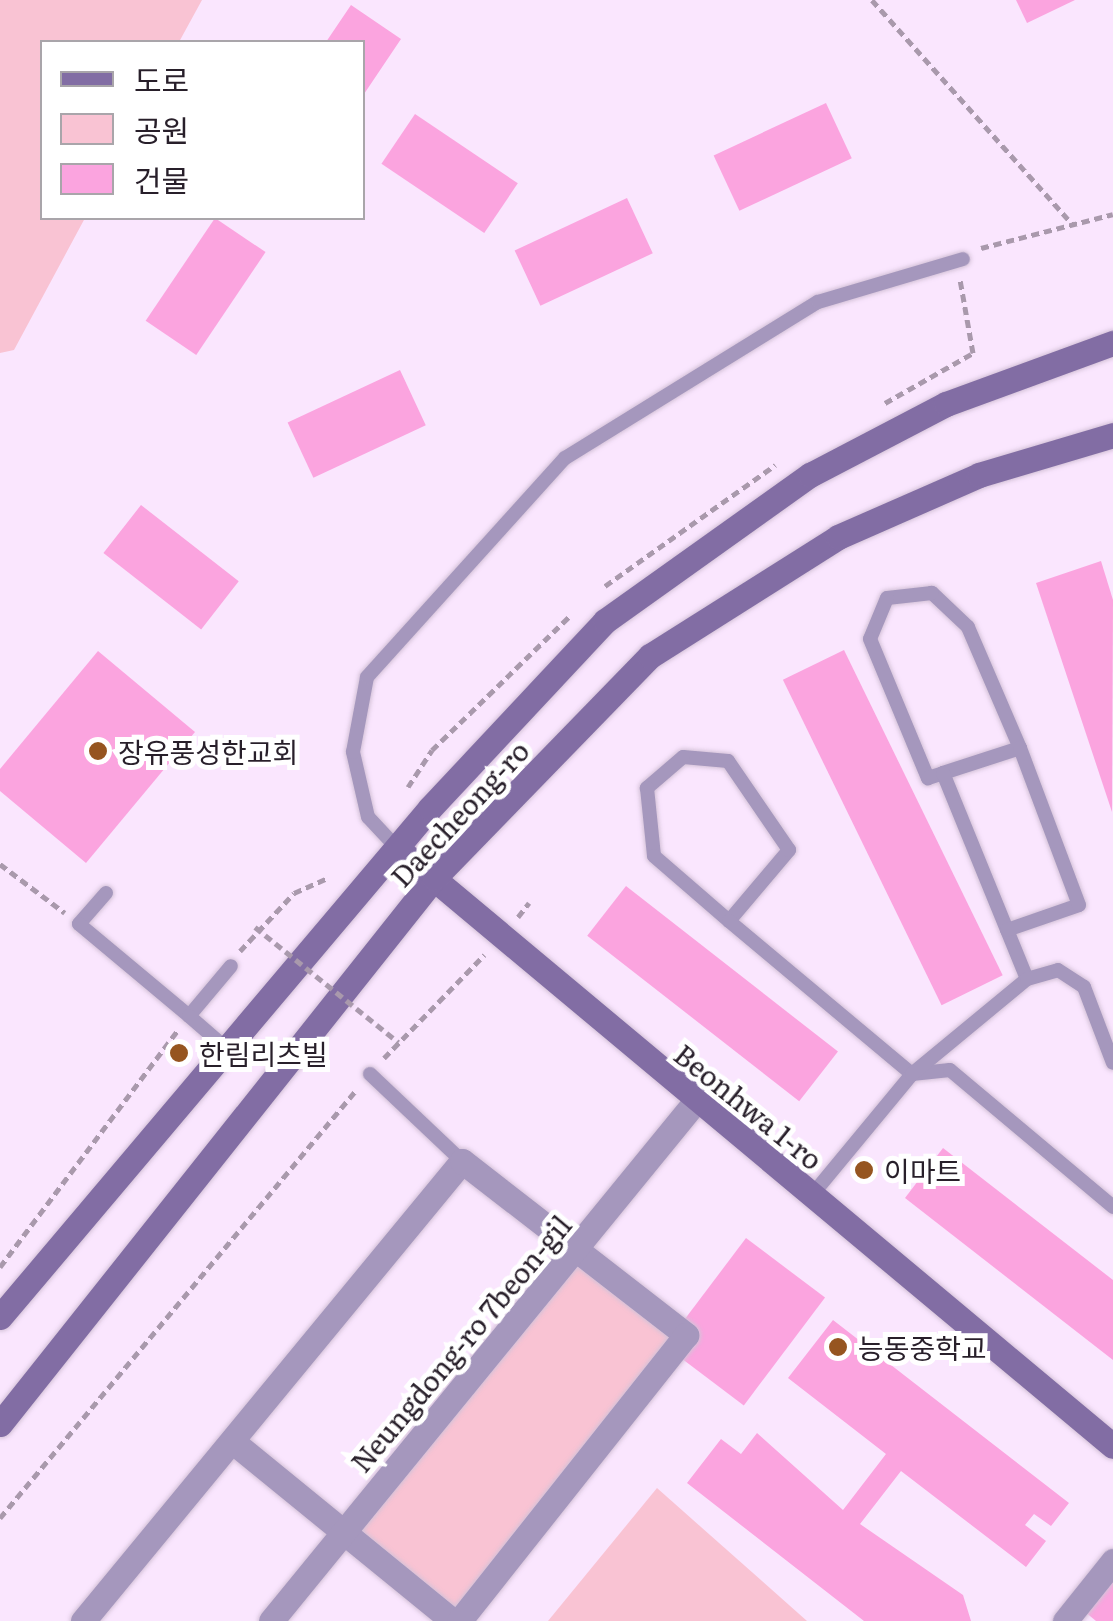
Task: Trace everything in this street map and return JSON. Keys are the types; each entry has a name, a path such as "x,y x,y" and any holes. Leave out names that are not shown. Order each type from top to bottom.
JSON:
{"main road":[{"name":"Daecheong-ro","path":"0,1317 397,848 605,621 702,545 946,404 1113,343"},
{"name":"Daecheong-ro","path":"0,1424 434,878 650,656 838,538 980,475 1113,435"},
{"name":"Beonhwa 1-ro","path":"397,848 695,1102 1113,1446"}],"street":[{"name":"Neungdong-ro 7beon-gil","path":"271,1621 695,1102"},
{"path":"83,1621 462,1160 686,1334 456,1621 340,1534 232,1442"},
{"path":"1065,1621 1113,1561"}],"lane":[{"path":"397,848 368,817 352,752 367,677 564,458 818,302 962,259"},
{"path":"1007,930 1079,905 1020,748 968,627 932,593 888,598 870,639 928,778 1020,748"},
{"path":"729,921 789,850 728,761 683,757 648,788 654,856 729,921 912,1074 950,1070 1113,1207"},
{"path":"943,772 1027,979"},
{"path":"106,893 79,924 227,1049"},
{"path":"189,1016 231,966"},
{"path":"812,1196 912,1074 1027,979 1058,970 1084,987 1113,1063"},
{"path":"370,1074 462,1160"}],"path":[{"path":"872,0 1073,225"},
{"path":"0,864 79,924"},
{"path":"231,966 256,926 326,880"},
{"path":"256,926 398,1042"},
{"path":"0,1518 370,1074 501,938"},
{"path":"0,1268 189,1016"}],"green space":[{"path":"0,0 202,0 180,40 40,40 40,220 84,220 14,350 0,353"},
{"path":"577,1249 687,1335 463,1621 451,1621 349,1541"},
{"path":"657,1488 807,1621 548,1621"}],"building":[{"path":"1016,0 1075,0 1027,23"},
{"path":"351,5 401,39 365,93 365,40 327,40"},
{"path":"826,103 852,158 739,211 714,155"},
{"path":"415,114 518,183 484,233 381,164"},
{"path":"627,198 653,253 540,306 515,250"},
{"path":"214,220 218,220 266,252 196,355 146,321"},
{"path":"400,370 426,425 313,478 288,422"},
{"path":"141,505 239,581 201,629 103,553"},
{"path":"1101,561 1113,600 1112,812 1036,583"},
{"path":"844,650 1003,975 942,1005 783,680"},
{"name":"장유풍성한교회","path":"98,651 195,732 86,863 0,791 0,769"},
{"path":"626,886 838,1052 799,1101 587,936"},
{"path":"943,1148 1113,1280 1113,1360 905,1198"},
{"path":"746,1238 825,1298 744,1405 665,1346"},
{"path":"833,1320 1069,1503 1051,1526 1034,1514 1025,1525 1046,1541 1026,1567 901,1471 860,1524 963,1595 971,1621 864,1621 687,1483 721,1439 741,1454 757,1433 843,1510 886,1454 788,1378"},
{"path":"1113,1575 1113,1621 1096,1621 1084,1611"}],"place":[{"name":"장유풍성한교회","path":"98,751"},
{"name":"한림리츠빌","path":"179,1053"},
{"name":"이마트","path":"864,1170"},
{"name":"능동중학교","path":"838,1347"}]}
